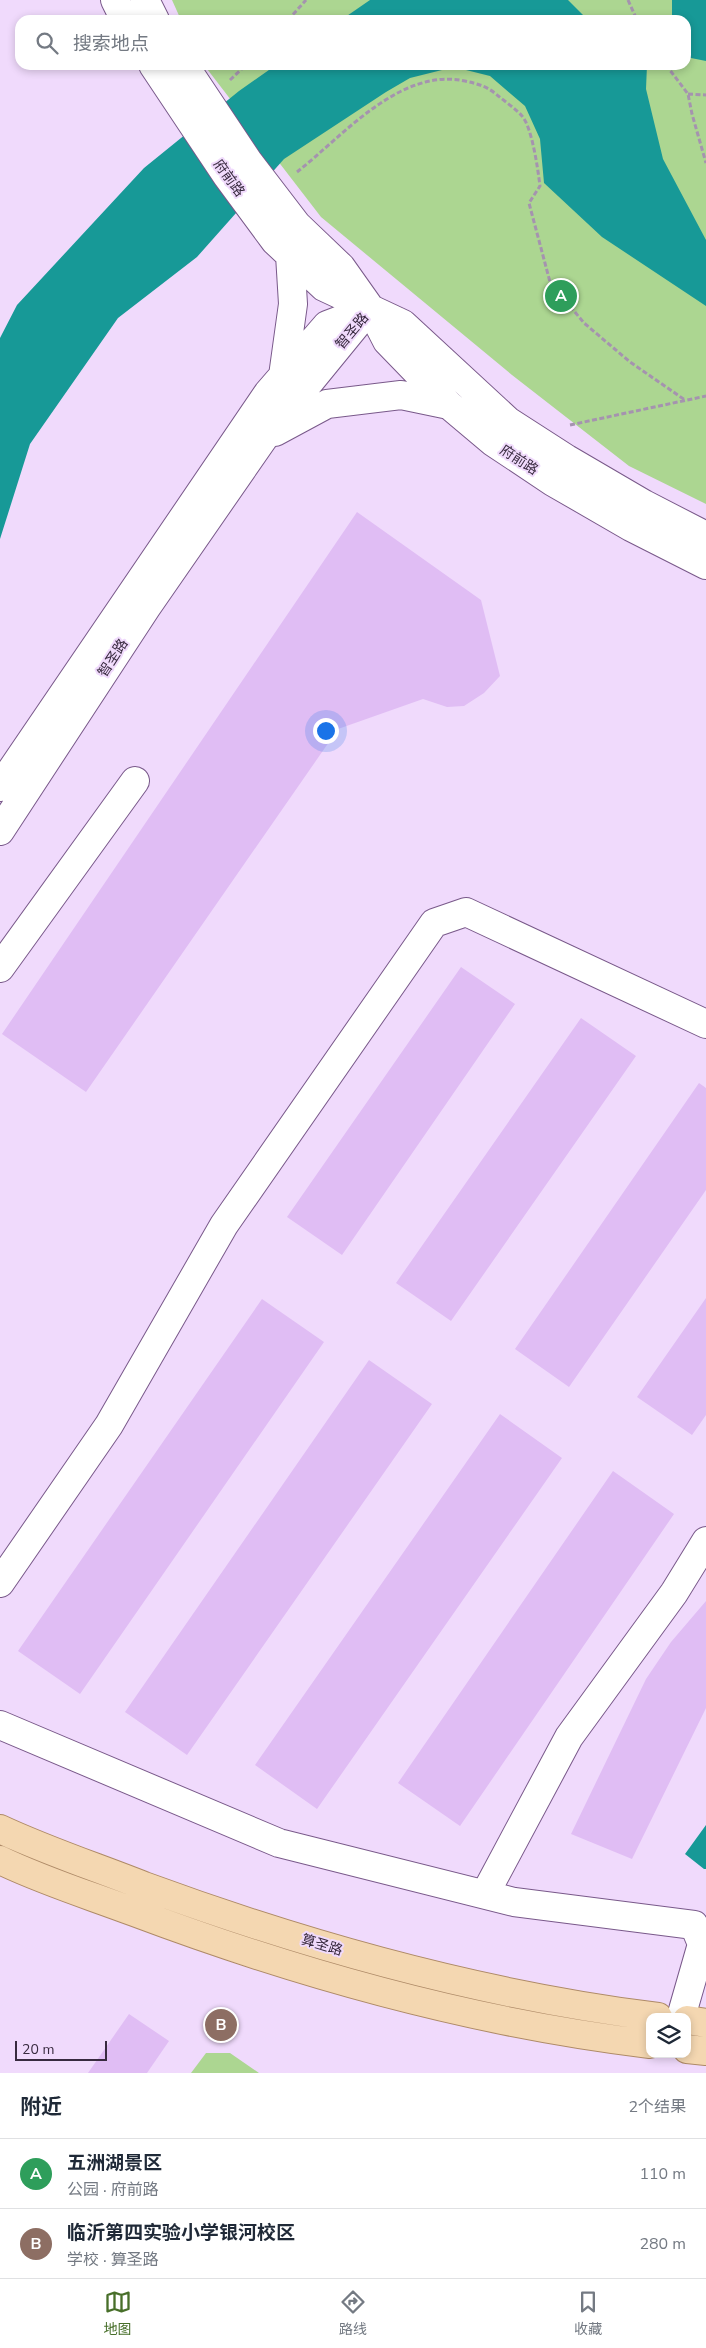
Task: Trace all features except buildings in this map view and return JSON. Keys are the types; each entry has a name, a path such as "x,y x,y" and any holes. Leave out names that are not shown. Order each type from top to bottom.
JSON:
{"main road":[{"name":"算圣路","path":"0,1828 29,1842 189,1902 335,1950 483,1986 606,2010 646,2015"},
{"name":"算圣路","path":"0,1860 179,1929 328,1977 476,2014 601,2038 646,2044"},
{"path":"691,2021 706,2023"},
{"path":"691,2049 706,2051"}],"street":[{"path":"115,0 122,15"},
{"name":"府前路","path":"156,70 227,176 283,248 324,286 403,324 508,422 644,504 706,536"},
{"name":"府前路","path":"187,70 248,161 297,225 341,267 370,308 387,341 449,405 493,442 553,482 631,527 706,565"},
{"path":"283,248 294,304 283,376"},
{"name":"智圣路","path":"0,787 128,596 283,376 327,326 370,308"},
{"name":"智圣路","path":"0,831 146,608 263,439 370,308"},
{"path":"263,439 327,404 401,395 449,405"},
{"path":"0,968 135,781"},
{"path":"0,1583 109,1425 224,1225 434,923 466,912 706,1024"},
{"path":"484,1894 570,1737 674,1593 706,1541"},
{"path":"0,1725 279,1843 514,1902 694,1925 702,1944 683,2013"}],"path":[{"path":"292,15 306,0"},
{"path":"629,1 635,15"},
{"path":"230,80 241,70"},
{"path":"670,70 688,94 706,163"},
{"path":"297,172 368,111 411,86 431,79 451,78 485,85 523,117 526,126 535,154 540,186 529,203 550,282 584,323 630,362 685,400"},
{"path":"688,94 706,95"},
{"path":"527,434 706,396"}],"shaded area":[{"path":"172,0 706,0 706,504 629,466 512,375 321,217 208,70 691,70 691,15 179,15"},
{"path":"370,0 568,0 583,15 348,15"},
{"path":"672,0 706,0 706,61 691,58 691,15 672,15"},
{"path":"269,70 442,70 410,78 284,159 197,257 118,318 30,444 0,539 0,338 17,305 144,168 239,91"},
{"path":"466,70 647,70 646,89 663,159 706,240 706,306 602,237 544,183 540,139 525,106 490,76"},
{"path":"706,1825 706,1869 704,1869 685,1854"},
{"path":"206,2053 230,2053 259,2073 191,2073"}],"place":[{"name":"五洲湖景区","path":"561,296"},
{"name":"临沂第四实验小学银河校区","path":"221,2025"}]}
